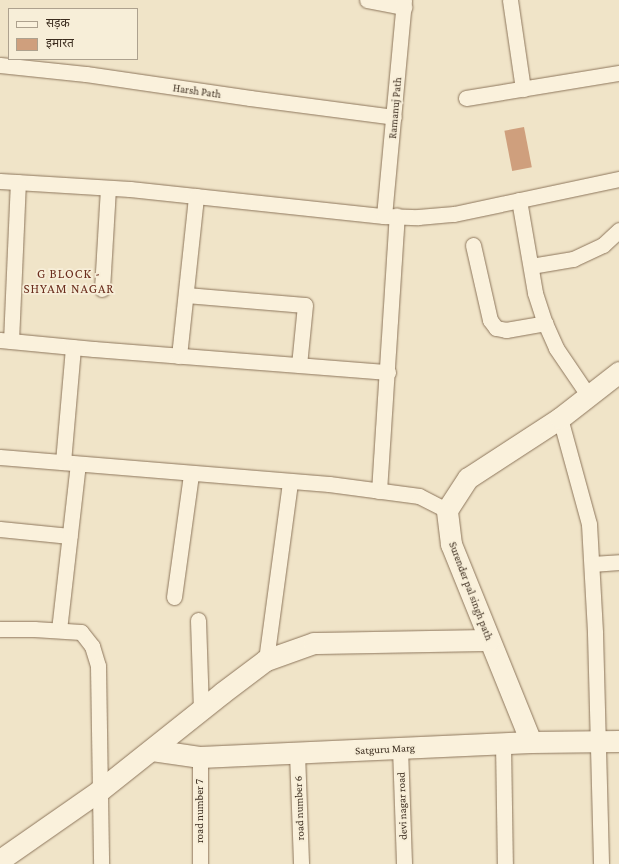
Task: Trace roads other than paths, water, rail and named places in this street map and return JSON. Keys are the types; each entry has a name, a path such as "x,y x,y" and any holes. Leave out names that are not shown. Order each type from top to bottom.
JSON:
{"street":[{"path":"367,0 404,3"},
{"path":"510,0 523,89"},
{"name":"Ramanuj Path","path":"379,491 388,372 394,117 404,3"},
{"name":"Harsh Path","path":"0,65 86,74 394,117"},
{"path":"466,98 619,74"},
{"path":"0,181 108,188 391,216 418,217 454,214 619,179"},
{"path":"18,182 6,340 179,356 388,372"},
{"path":"102,289 108,188"},
{"path":"179,356 196,196"},
{"path":"519,200 535,293 544,323 556,348 588,395"},
{"path":"531,266 573,258 603,245 619,230"},
{"path":"473,245 490,320 496,328 506,330 544,323"},
{"path":"186,295 305,305 298,365"},
{"path":"62,462 73,347"},
{"path":"0,457 379,491 419,496 447,510 468,478 560,418 619,372"},
{"path":"560,418 589,524 595,633 601,864"},
{"path":"59,630 78,464"},
{"path":"174,597 191,474"},
{"path":"266,660 290,482"},
{"name":"Surender pal singh path","path":"447,510 451,544 531,742"},
{"path":"0,529 70,536"},
{"path":"592,564 619,562"},
{"path":"198,620 202,710"},
{"path":"0,629 81,632 92,646 98,666 101,864"},
{"path":"0,860 99,791 266,660 314,643 489,640"},
{"name":"Satguru Marg","path":"152,750 200,757 503,743 619,741"},
{"path":"503,743 505,864"},
{"name":"devi nagar road","path":"400,748 404,864"},
{"name":"road number 6","path":"297,752 301,864"},
{"name":"road number 7","path":"200,757 200,864"}],"district":[{"name":"G BLOCK - SHYAM NAGAR","path":"69,282"}]}
